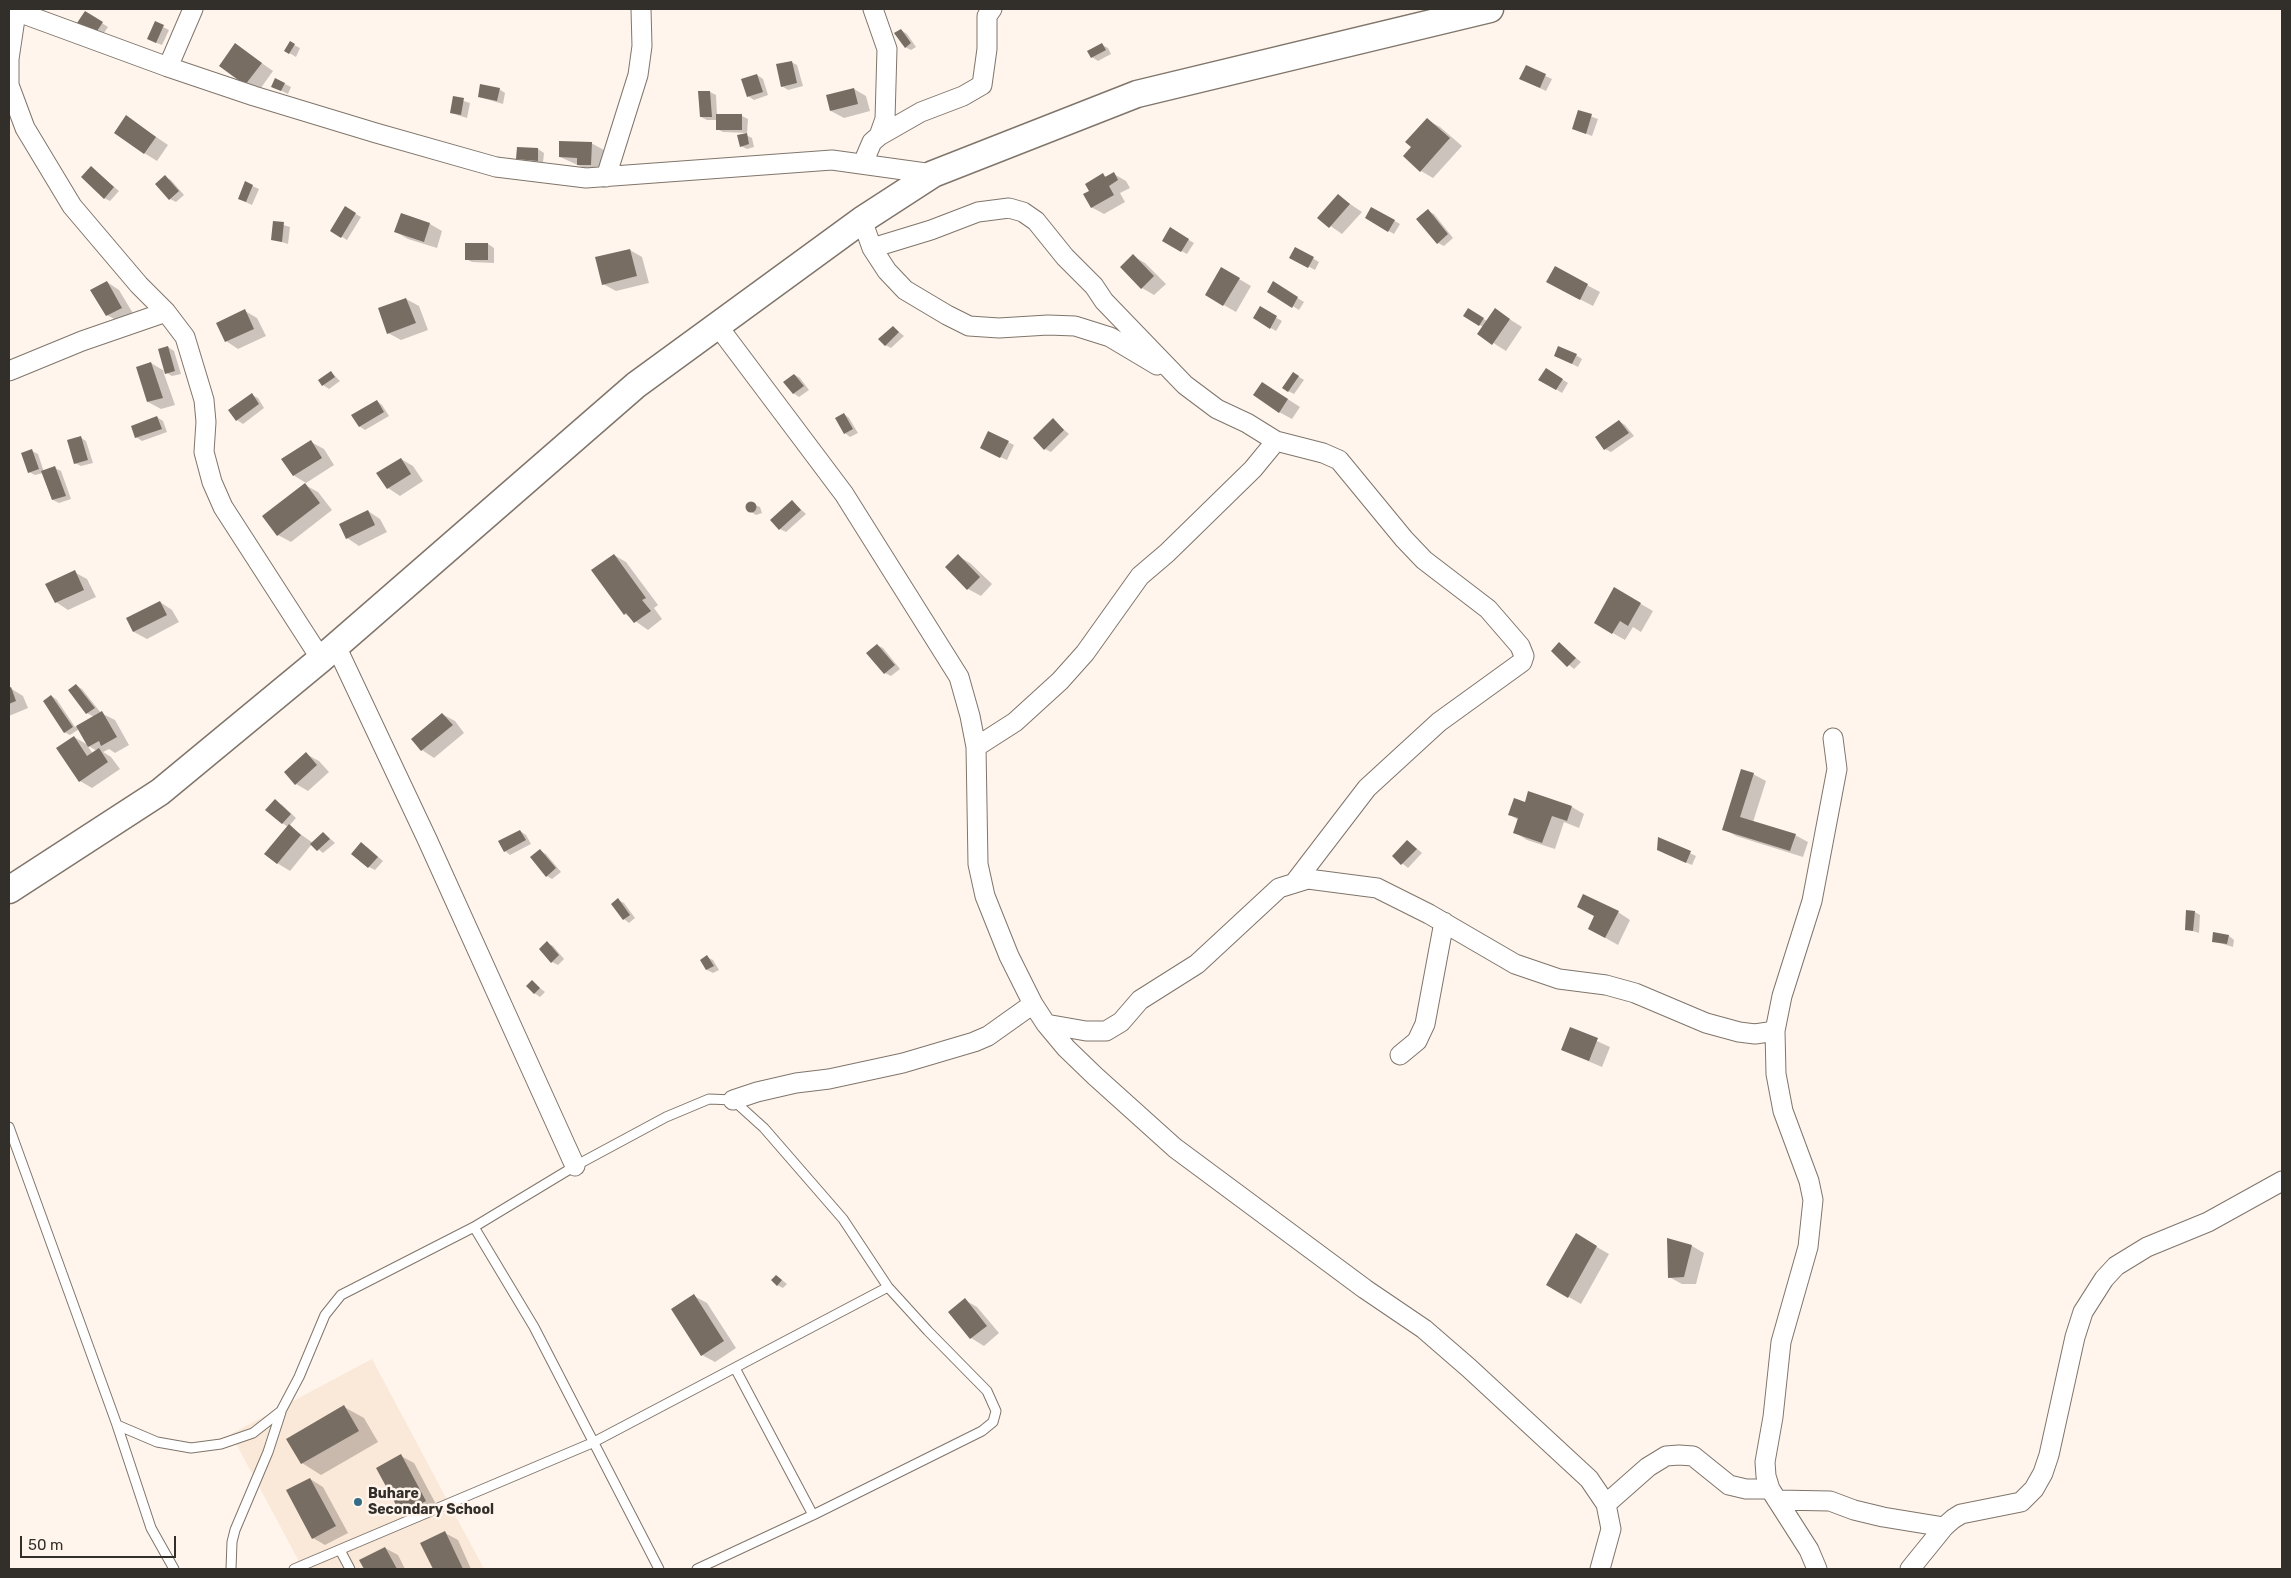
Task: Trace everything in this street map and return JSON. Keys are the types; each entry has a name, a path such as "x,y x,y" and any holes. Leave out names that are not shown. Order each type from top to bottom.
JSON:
{"main road":[{"path":"9,890 160,792 328,653 636,385 862,220 933,174 1137,94 1490,9"}],"street":[{"path":"168,67 193,9"},
{"path":"606,177 638,75 642,46 641,9"},
{"path":"873,9 887,49 885,120 879,136"},
{"path":"863,163 872,142 879,136 921,112 963,96 982,85 987,49 987,16 992,9"},
{"path":"575,1166 427,839 328,653 223,507 212,482 204,452 206,422 204,400 185,337 166,312 139,285 72,206 25,128 9,85 13,10 168,67 376,133 496,167 586,178 832,160 933,174"},
{"path":"872,248 931,230 978,212 1009,208 1023,212 1036,221 1065,257 1094,286 1104,301 1185,385"},
{"path":"862,220 872,248 887,271 905,290 947,315 969,326 999,328 1048,325 1075,326 1110,338 1139,354 1217,409 1247,423 1276,441 1323,453 1339,460 1404,539 1424,560 1488,609 1520,646 1524,656 1522,662 1439,722 1367,788 1295,882"},
{"path":"9,370 82,341 166,312"},
{"path":"717,325 844,494 959,677 976,747 978,864 985,896 1009,956 1033,1004 1046,1024 1066,1048 1095,1076 1175,1148 1365,1289 1424,1329 1589,1479 1606,1504 1611,1529 1600,1569"},
{"path":"976,747 1015,722 1060,682 1085,653 1140,576 1167,553 1253,469 1276,441"},
{"path":"1817,1569 1809,1550 1774,1494 1766,1476 1765,1462 1773,1417 1781,1342 1808,1247 1813,1200 1783,1111 1776,1074 1775,1031 1782,996 1812,902 1837,769 1833,738"},
{"path":"1046,1024 1086,1031 1106,1030 1121,1022 1140,1000 1196,964 1279,888 1308,879 1336,881 1377,888 1444,922 1515,964 1559,979 1606,985 1636,993 1706,1023 1739,1032 1754,1034 1775,1031"},
{"path":"1400,1055 1417,1040 1425,1024 1444,922"},
{"path":"734,1100 756,1092 796,1083 829,1079 903,1063 974,1042 988,1036 1033,1004"},
{"path":"1910,1569 1944,1527 1961,1514 2021,1502 2034,1489 2050,1455 2074,1337 2083,1312 2104,1279 2116,1266 2147,1247 2208,1222 2282,1181"},
{"path":"1606,1504 1648,1468 1666,1456 1679,1455 1693,1456 1729,1485 1774,1494 1830,1501 1854,1510 1883,1517 1944,1527"}],"lane":[{"path":"231,1569 231,1550 234,1536 268,1452 281,1412 299,1377 324,1314 341,1295 474,1227 575,1166 666,1117 709,1099 734,1100 764,1128 843,1219 888,1286 928,1331 987,1391 996,1411 993,1422 982,1431 813,1515 697,1569"},
{"path":"9,1127 118,1425 151,1528 174,1569"},
{"path":"474,1227 534,1327 592,1443 660,1569"},
{"path":"294,1569 592,1443 888,1286"},
{"path":"736,1368 813,1515"},
{"path":"118,1425 157,1442 191,1448 240,1439 253,1433 281,1412"},
{"path":"340,1550 350,1569"}],"shaded area":[{"name":"Buhare Secondary School","path":"372,1359 484,1569 303,1569 231,1434"}],"building":[{"path":"85,11 103,22 95,34 77,23"},
{"path":"155,21 164,25 156,43 147,39"},
{"path":"901,29 911,43 905,48 894,33"},
{"path":"290,41 295,44 289,54 284,51"},
{"path":"235,43 262,63 245,85 219,66"},
{"path":"1102,43 1106,50 1091,58 1087,51"},
{"path":"792,61 797,83 781,87 776,64"},
{"path":"1526,65 1546,74 1540,88 1519,79"},
{"path":"757,74 763,92 747,97 741,79"},
{"path":"275,78 285,83 281,91 271,87"},
{"path":"480,84 500,88 497,101 478,97"},
{"path":"854,88 858,104 830,111 826,95"},
{"path":"698,91 710,91 712,117 700,117"},
{"path":"453,96 464,98 461,115 450,113"},
{"path":"1578,110 1592,114 1586,134 1572,129"},
{"path":"716,114 742,114 742,130 716,130"},
{"path":"126,115 156,137 144,154 114,133"},
{"path":"1427,118 1450,138 1420,172 1403,156 1411,147 1405,142"},
{"path":"747,133 749,144 740,147 737,135"},
{"path":"559,141 592,142 591,165 577,165 577,158 559,157"},
{"path":"517,147 538,148 538,161 516,159"},
{"path":"91,166 114,187 104,199 81,177"},
{"path":"1114,172 1118,180 1109,186 1114,195 1091,208 1083,194 1089,191 1085,184 1103,173 1105,177"},
{"path":"165,175 179,191 169,200 155,184"},
{"path":"245,181 253,185 246,202 238,199"},
{"path":"1338,194 1350,204 1329,228 1317,218"},
{"path":"345,206 356,213 341,238 330,231"},
{"path":"1371,207 1395,220 1388,232 1365,218"},
{"path":"1428,209 1448,234 1437,244 1416,219"},
{"path":"401,213 430,223 424,242 394,232"},
{"path":"273,221 284,222 282,242 271,240"},
{"path":"1170,227 1189,239 1181,252 1162,241"},
{"path":"465,243 488,243 488,260 465,260"},
{"path":"1295,247 1314,257 1308,268 1289,258"},
{"path":"630,249 637,276 602,285 595,257"},
{"path":"1133,254 1154,276 1141,289 1120,267"},
{"path":"1555,266 1588,284 1580,300 1546,282"},
{"path":"1221,267 1240,278 1223,306 1205,295"},
{"path":"107,281 122,308 106,316 90,290"},
{"path":"1273,281 1298,297 1292,308 1267,292"},
{"path":"406,298 416,323 387,334 378,308"},
{"path":"1260,306 1277,316 1270,329 1253,318"},
{"path":"1468,308 1484,318 1479,326 1463,316"},
{"path":"1495,308 1510,319 1492,345 1477,334"},
{"path":"245,309 254,329 225,342 216,323"},
{"path":"893,326 899,332 885,346 878,339"},
{"path":"168,346 175,371 165,374 158,349"},
{"path":"1558,346 1577,354 1572,364 1554,356"},
{"path":"151,362 163,398 147,402 136,367"},
{"path":"1546,368 1563,379 1556,390 1538,380"},
{"path":"331,371 335,377 322,386 318,380"},
{"path":"1293,372 1299,376 1288,392 1282,388"},
{"path":"794,374 804,386 793,394 783,382"},
{"path":"1262,382 1288,399 1279,413 1253,395"},
{"path":"252,393 259,404 236,421 228,410"},
{"path":"377,400 384,412 359,427 351,415"},
{"path":"844,413 853,429 844,434 835,418"},
{"path":"157,416 162,429 135,438 131,426"},
{"path":"1053,418 1064,430 1044,450 1033,438"},
{"path":"1619,420 1629,433 1604,450 1595,437"},
{"path":"988,431 1009,441 1000,458 980,448"},
{"path":"81,436 88,460 74,464 67,440"},
{"path":"311,440 322,458 293,476 281,459"},
{"path":"32,449 39,469 28,473 21,453"},
{"path":"401,458 411,474 387,489 376,473"},
{"path":"55,466 66,496 52,500 41,471"},
{"path":"305,483 320,503 277,536 262,516"},
{"path":"792,500 801,510 779,530 770,520"},
{"path":"749,502 753,502 756,507 755,511 749,512 746,509 746,505"},
{"path":"368,510 375,525 346,539 339,524"},
{"path":"614,554 646,598 642,600 651,611 634,623 626,613 624,615 591,570"},
{"path":"958,554 980,577 967,590 945,567"},
{"path":"75,570 84,590 55,603 45,584"},
{"path":"1614,587 1641,603 1628,626 1620,621 1612,634 1594,623"},
{"path":"160,601 167,615 133,632 126,618"},
{"path":"1559,642 1576,658 1567,667 1551,651"},
{"path":"877,644 895,665 884,674 866,653"},
{"path":"76,684 95,708 86,714 68,690"},
{"path":"11,687 16,701 9,704 9,688"},
{"path":"51,695 73,727 64,733 43,701"},
{"path":"102,711 117,737 101,746 99,741 88,747 76,726"},
{"path":"442,713 453,725 421,751 411,739"},
{"path":"74,736 87,756 99,748 108,762 79,782 56,748"},
{"path":"306,752 317,765 295,785 284,772"},
{"path":"1741,769 1754,773 1740,817 1796,834 1790,851 1722,830"},
{"path":"1528,791 1572,806 1567,821 1552,816 1542,843 1513,833 1518,818 1508,815 1514,798 1525,802"},
{"path":"275,799 291,814 282,824 265,810"},
{"path":"289,824 301,835 277,864 264,854"},
{"path":"520,830 526,840 504,852 498,841"},
{"path":"323,832 330,839 317,851 310,844"},
{"path":"1658,837 1691,851 1686,863 1657,850"},
{"path":"1407,840 1417,849 1401,865 1392,856"},
{"path":"361,842 378,857 368,868 351,854"},
{"path":"540,849 556,868 546,877 530,857"},
{"path":"1583,894 1619,911 1605,938 1588,929 1594,916 1577,907"},
{"path":"618,898 630,915 623,920 611,904"},
{"path":"2186,910 2195,911 2193,931 2185,930"},
{"path":"2213,932 2229,935 2227,944 2212,942"},
{"path":"547,941 559,955 551,963 539,949"},
{"path":"707,955 714,966 706,970 700,960"},
{"path":"532,980 540,988 534,994 526,986"},
{"path":"1570,1027 1598,1038 1589,1061 1561,1050"},
{"path":"1576,1233 1597,1246 1568,1298 1546,1285"},
{"path":"1667,1238 1692,1245 1684,1277 1668,1278"},
{"path":"776,1275 782,1280 777,1286 771,1280"},
{"path":"694,1294 724,1341 701,1356 671,1309"},
{"path":"965,1298 987,1326 970,1339 948,1312"},
{"path":"344,1405 359,1431 301,1464 286,1439"},
{"path":"401,1454 426,1501 401,1514 376,1468"},
{"path":"310,1478 336,1526 312,1539 286,1490"},
{"path":"445,1531 463,1569 433,1569 420,1543"},
{"path":"385,1547 397,1569 364,1569 359,1560"}],"place":[{"name":"Buhare Secondary School","path":"358,1502"}]}
